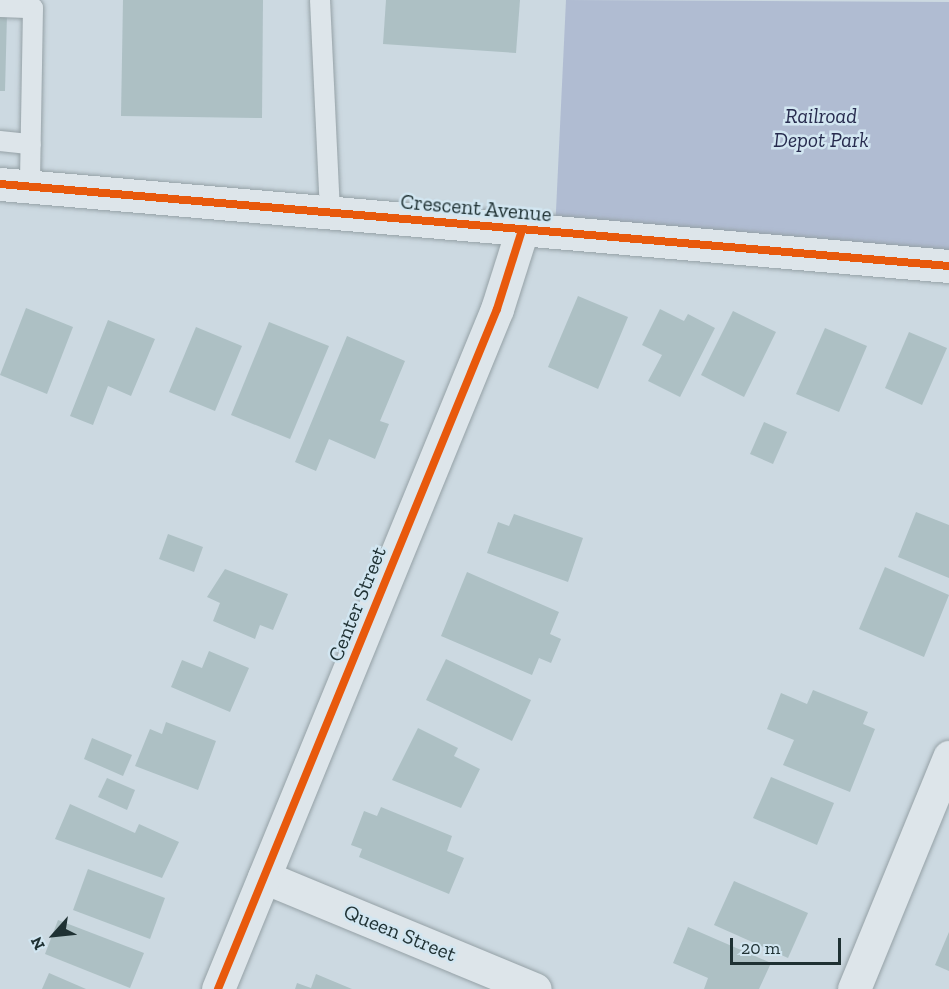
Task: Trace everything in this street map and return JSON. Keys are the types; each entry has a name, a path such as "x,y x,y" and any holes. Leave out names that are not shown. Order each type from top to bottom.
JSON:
{"street":[{"name":"Crescent Avenue","path":"15,185 949,266"},
{"name":"Center Street","path":"218,989 497,309 522,230"},
{"path":"854,989 949,757"},
{"name":"Queen Street","path":"264,877 535,989"}],"lane":[{"path":"320,0 330,213"},
{"path":"0,7 33,8 31,144 15,185"},
{"path":"0,141 31,144"}],"green space":[{"name":"Railroad Depot Park","path":"566,0 949,2 949,266 555,232"}],"building":[{"path":"123,0 263,0 262,118 121,116"},
{"path":"386,0 520,0 516,53 383,44"},
{"path":"0,14 7,14 5,91 0,91"},
{"path":"578,296 628,317 598,389 548,367"},
{"path":"26,308 73,327 47,394 0,375"},
{"path":"660,309 684,321 688,314 715,328 680,397 648,381 662,355 642,345"},
{"path":"733,311 776,332 744,397 701,375"},
{"path":"108,320 155,339 131,396 108,386 93,425 70,416"},
{"path":"269,322 329,346 290,439 231,415"},
{"path":"196,327 242,346 215,411 169,392"},
{"path":"825,328 867,346 839,412 796,394"},
{"path":"909,332 947,348 922,405 885,388"},
{"path":"347,336 405,361 380,421 389,424 375,459 329,439 316,471 295,462"},
{"path":"764,422 787,432 773,464 750,454"},
{"path":"916,512 949,525 949,578 898,557"},
{"path":"514,514 583,538 568,582 487,553 498,522 509,526"},
{"path":"168,534 203,547 194,572 159,559"},
{"path":"885,567 949,595 924,657 859,629"},
{"path":"225,569 288,594 273,630 260,625 255,639 213,621 220,603 207,597"},
{"path":"467,572 559,612 550,634 561,639 551,663 539,658 532,675 441,636"},
{"path":"209,651 249,668 230,712 171,687 182,660 202,668"},
{"path":"446,659 531,700 512,741 426,700"},
{"path":"813,690 868,712 863,724 875,729 850,792 783,765 794,740 767,729 781,693 807,704"},
{"path":"166,722 216,741 198,790 135,766 150,729 162,734"},
{"path":"418,728 458,748 454,756 480,769 461,808 392,780"},
{"path":"92,738 132,755 123,776 84,759"},
{"path":"771,777 834,803 817,845 753,818"},
{"path":"107,778 135,790 127,810 98,797"},
{"path":"70,804 135,833 139,824 179,842 162,878 55,839"},
{"path":"381,807 452,836 447,851 464,858 449,894 359,857 362,849 351,845 364,811 377,816"},
{"path":"88,869 165,898 150,939 73,910"},
{"path":"734,881 808,913 788,958 714,925"},
{"path":"58,920 144,953 130,988 45,954"},
{"path":"688,927 771,963 759,989 704,989 708,978 673,963"},
{"path":"949,932 949,971 935,965"},
{"path":"49,973 86,989 42,989"},
{"path":"316,974 352,989 295,989 297,983 311,988"}],"cycle path":[{"path":"0,184 949,266"},
{"path":"218,989 497,309 522,230"}]}
